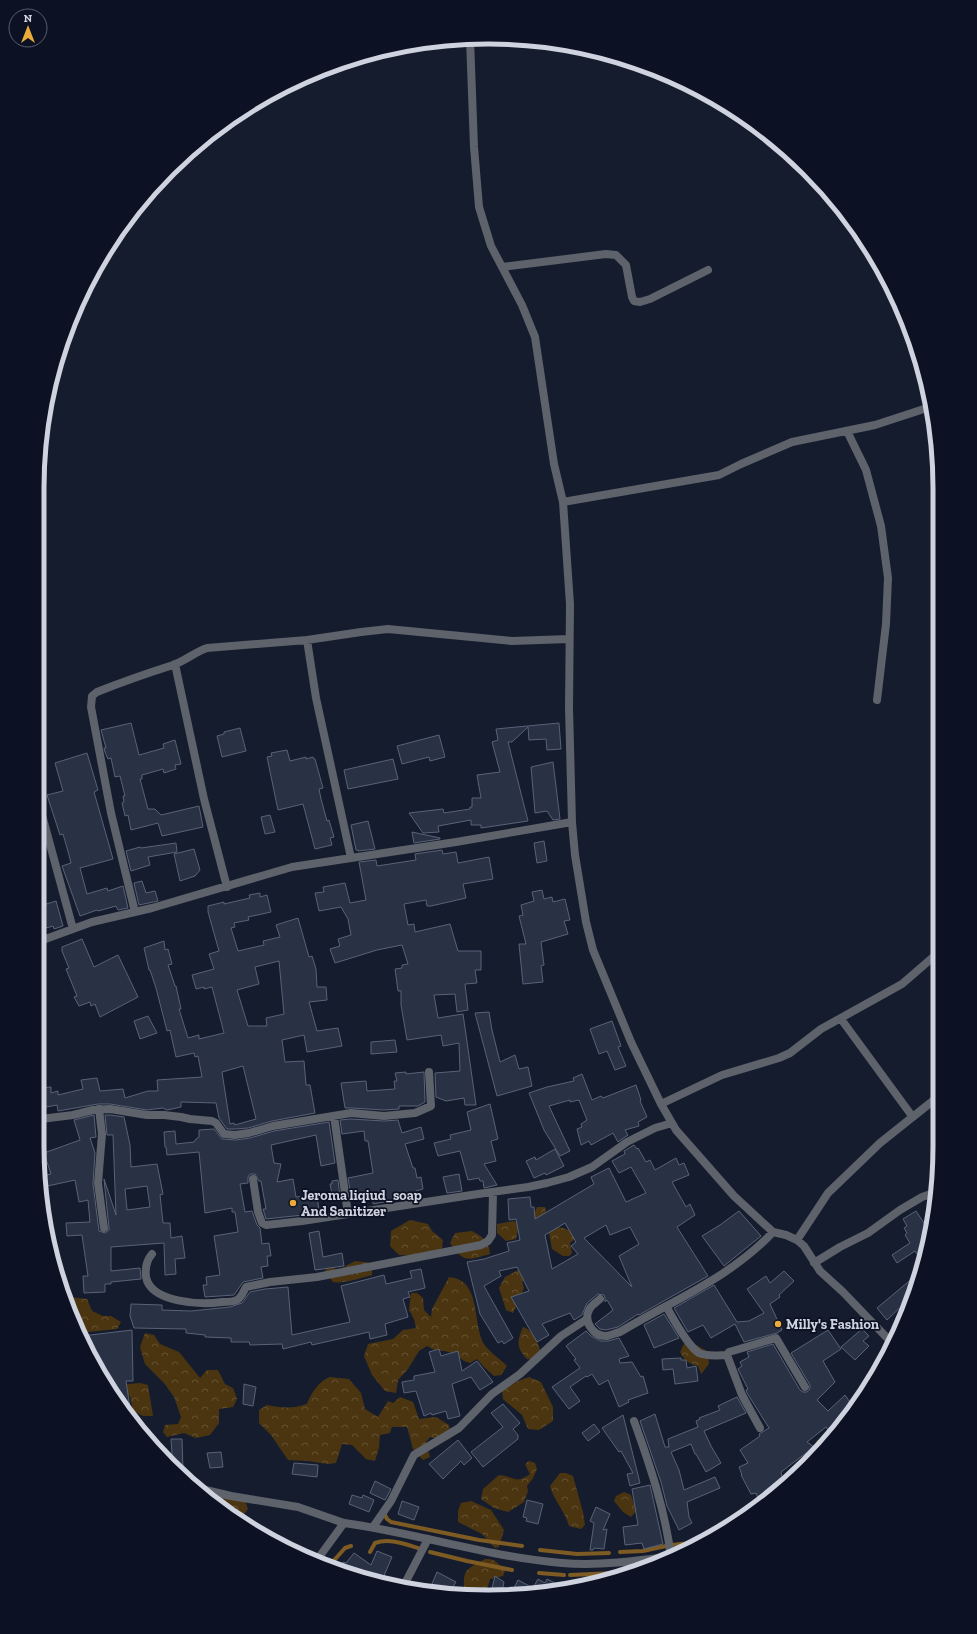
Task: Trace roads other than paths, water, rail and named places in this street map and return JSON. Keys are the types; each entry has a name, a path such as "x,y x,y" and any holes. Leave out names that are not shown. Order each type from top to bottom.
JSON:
{"street":[{"path":"470,45 474,147 479,207 491,246 522,305 535,337 554,464 563,502 570,604 569,708 572,822 575,855 586,922 593,950 631,1042 661,1104 672,1123 734,1196 773,1232 786,1235 797,1240 804,1246 820,1271 843,1292 888,1340"},
{"path":"502,267 606,254 616,255 626,265 634,301 640,302 650,299 708,270"},
{"path":"563,502 719,475 792,442 875,426 925,409"},
{"path":"847,431 866,470 881,526 888,578 886,624 877,700"},
{"path":"135,912 111,813 91,701 97,692 160,668 175,664 198,651 207,648 307,640 388,629 512,641 570,639"},
{"path":"307,640 316,698 351,858"},
{"path":"175,664 204,799 227,886"},
{"path":"44,822 73,929"},
{"path":"44,940 92,922 135,912 292,867 456,842 572,822"},
{"path":"661,1104 722,1075 779,1058 790,1053 821,1029 902,984 933,957"},
{"path":"841,1019 912,1116"},
{"path":"44,1119 110,1109 147,1115 164,1115 212,1121 216,1123 224,1134 235,1136 273,1126 351,1113 384,1116 415,1113 431,1106 430,1072"},
{"path":"797,1240 828,1193 880,1143 933,1100"},
{"path":"99,1110 102,1134 98,1183 104,1228"},
{"path":"334,1116 348,1214"},
{"path":"253,1179 258,1212 262,1223 266,1225 302,1222 528,1187 569,1177 592,1167 627,1142 655,1128 672,1123"},
{"path":"152,1254 147,1259 145,1272 147,1282 154,1291 170,1299 207,1304 235,1301 241,1297 246,1287 333,1274 481,1245 488,1241 492,1235 493,1192"},
{"path":"814,1263 868,1232 900,1210 922,1197 930,1194"},
{"path":"600,1299 589,1309 587,1319 589,1326 597,1334 607,1336 620,1332 722,1276 773,1232"},
{"path":"666,1306 685,1337 699,1353 713,1356 727,1354 729,1352 776,1338 805,1388"},
{"path":"372,1527 391,1501 414,1456 459,1428 492,1394 520,1374 561,1336 587,1319"},
{"path":"727,1354 742,1395 760,1428"},
{"path":"634,1421 654,1480 671,1551"},
{"path":"209,1491 298,1508 344,1523 372,1527 459,1547 506,1555 563,1563 620,1563 651,1559"},
{"path":"320,1557 344,1523"},
{"path":"405,1582 428,1539"}],"waterway":[{"path":"385,1515 391,1522 479,1540 522,1546"},
{"path":"370,1552 375,1543 386,1541 397,1542 418,1548"},
{"path":"672,1545 686,1543"},
{"path":"333,1561 345,1548 351,1546"},
{"path":"620,1552 643,1551 666,1546"},
{"path":"540,1550 577,1554 609,1553"},
{"path":"430,1552 512,1570"},
{"path":"539,1573 564,1575"},
{"path":"570,1575 609,1573"}],"place":[{"name":"Jeroma liqiud_soap And Sanitizer","path":"293,1203"},
{"name":"Milly's Fashion","path":"778,1324"}]}
